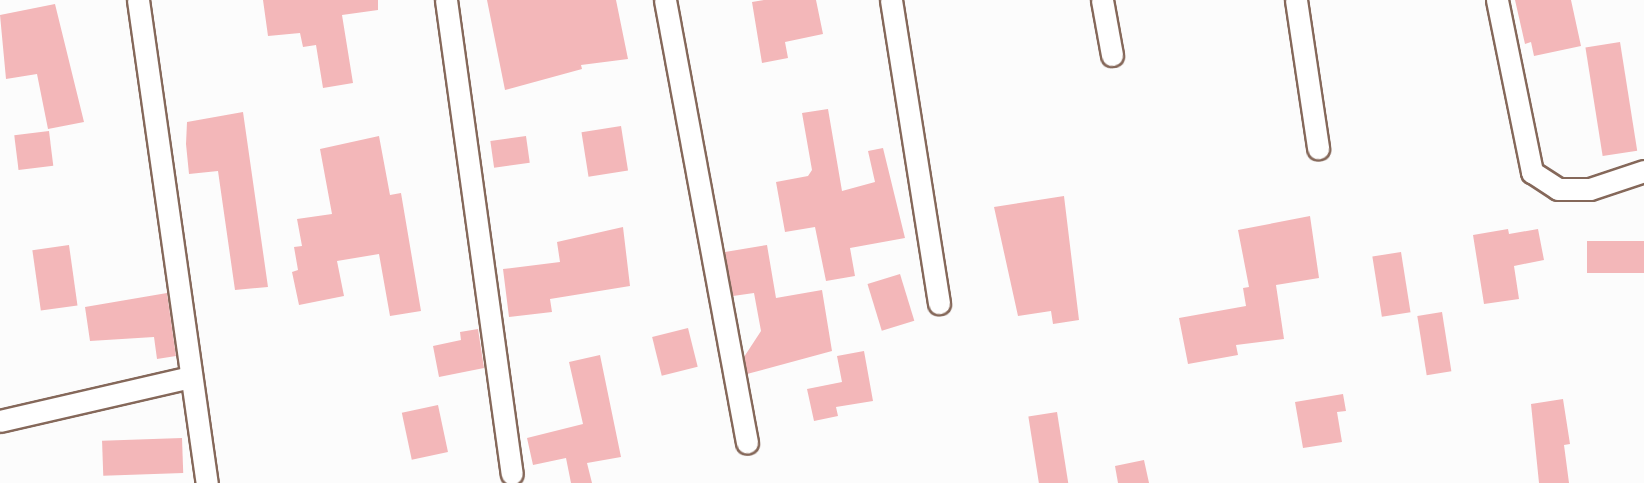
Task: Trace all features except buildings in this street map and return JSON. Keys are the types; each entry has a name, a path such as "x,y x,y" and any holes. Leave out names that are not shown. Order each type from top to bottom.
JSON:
{"street":[{"path":"138,0 190,377 207,483"},
{"path":"446,0 512,473"},
{"path":"665,0 747,442"},
{"path":"891,0 939,303"},
{"path":"1102,0 1112,55"},
{"path":"1296,0 1318,148"},
{"path":"1497,0 1532,172 1558,189 1590,189 1644,171"},
{"path":"0,421 190,377"}]}
